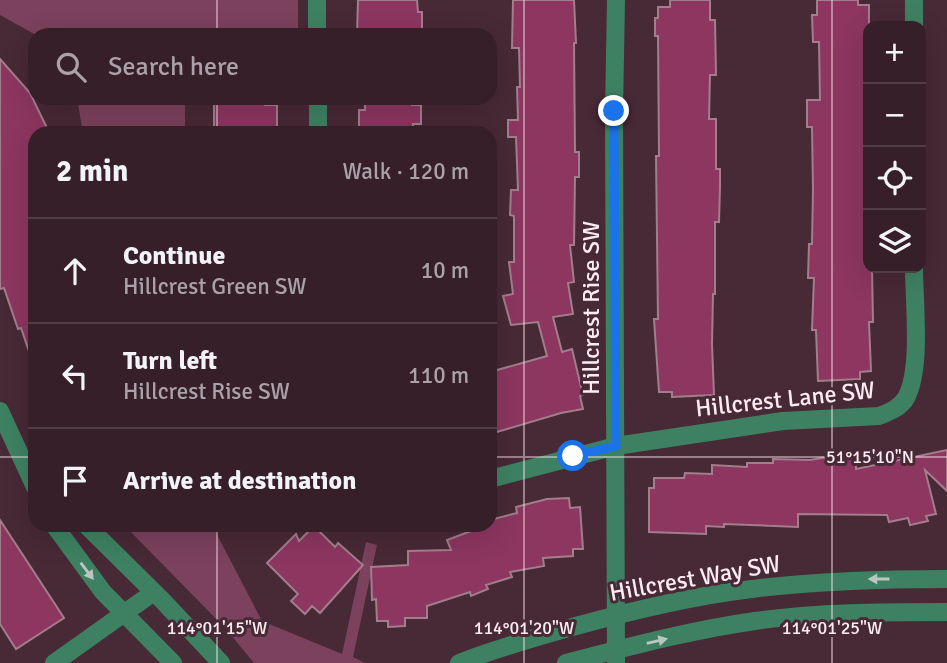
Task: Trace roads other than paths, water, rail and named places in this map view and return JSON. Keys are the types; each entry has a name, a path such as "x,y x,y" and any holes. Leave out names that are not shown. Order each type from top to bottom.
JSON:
{"street":[{"path":"317,0 317,28"},
{"name":"Hillcrest Rise SW","path":"616,0 616,657"},
{"path":"914,0 914,21"},
{"path":"318,105 318,126"},
{"name":"Hillcrest Lane SW","path":"497,477 616,446 783,421 879,416 893,411 905,401 913,381 914,273"},
{"path":"0,411 28,473"},
{"path":"15,447 28,462"},
{"path":"59,532 103,592 173,663"},
{"path":"93,532 221,663"},
{"name":"Hillcrest Way SW","path":"459,663 520,642 673,602 744,590 866,579 947,579"},
{"path":"54,663 154,592"},
{"path":"566,663 616,657 700,631 756,621 844,614 947,612"}]}
